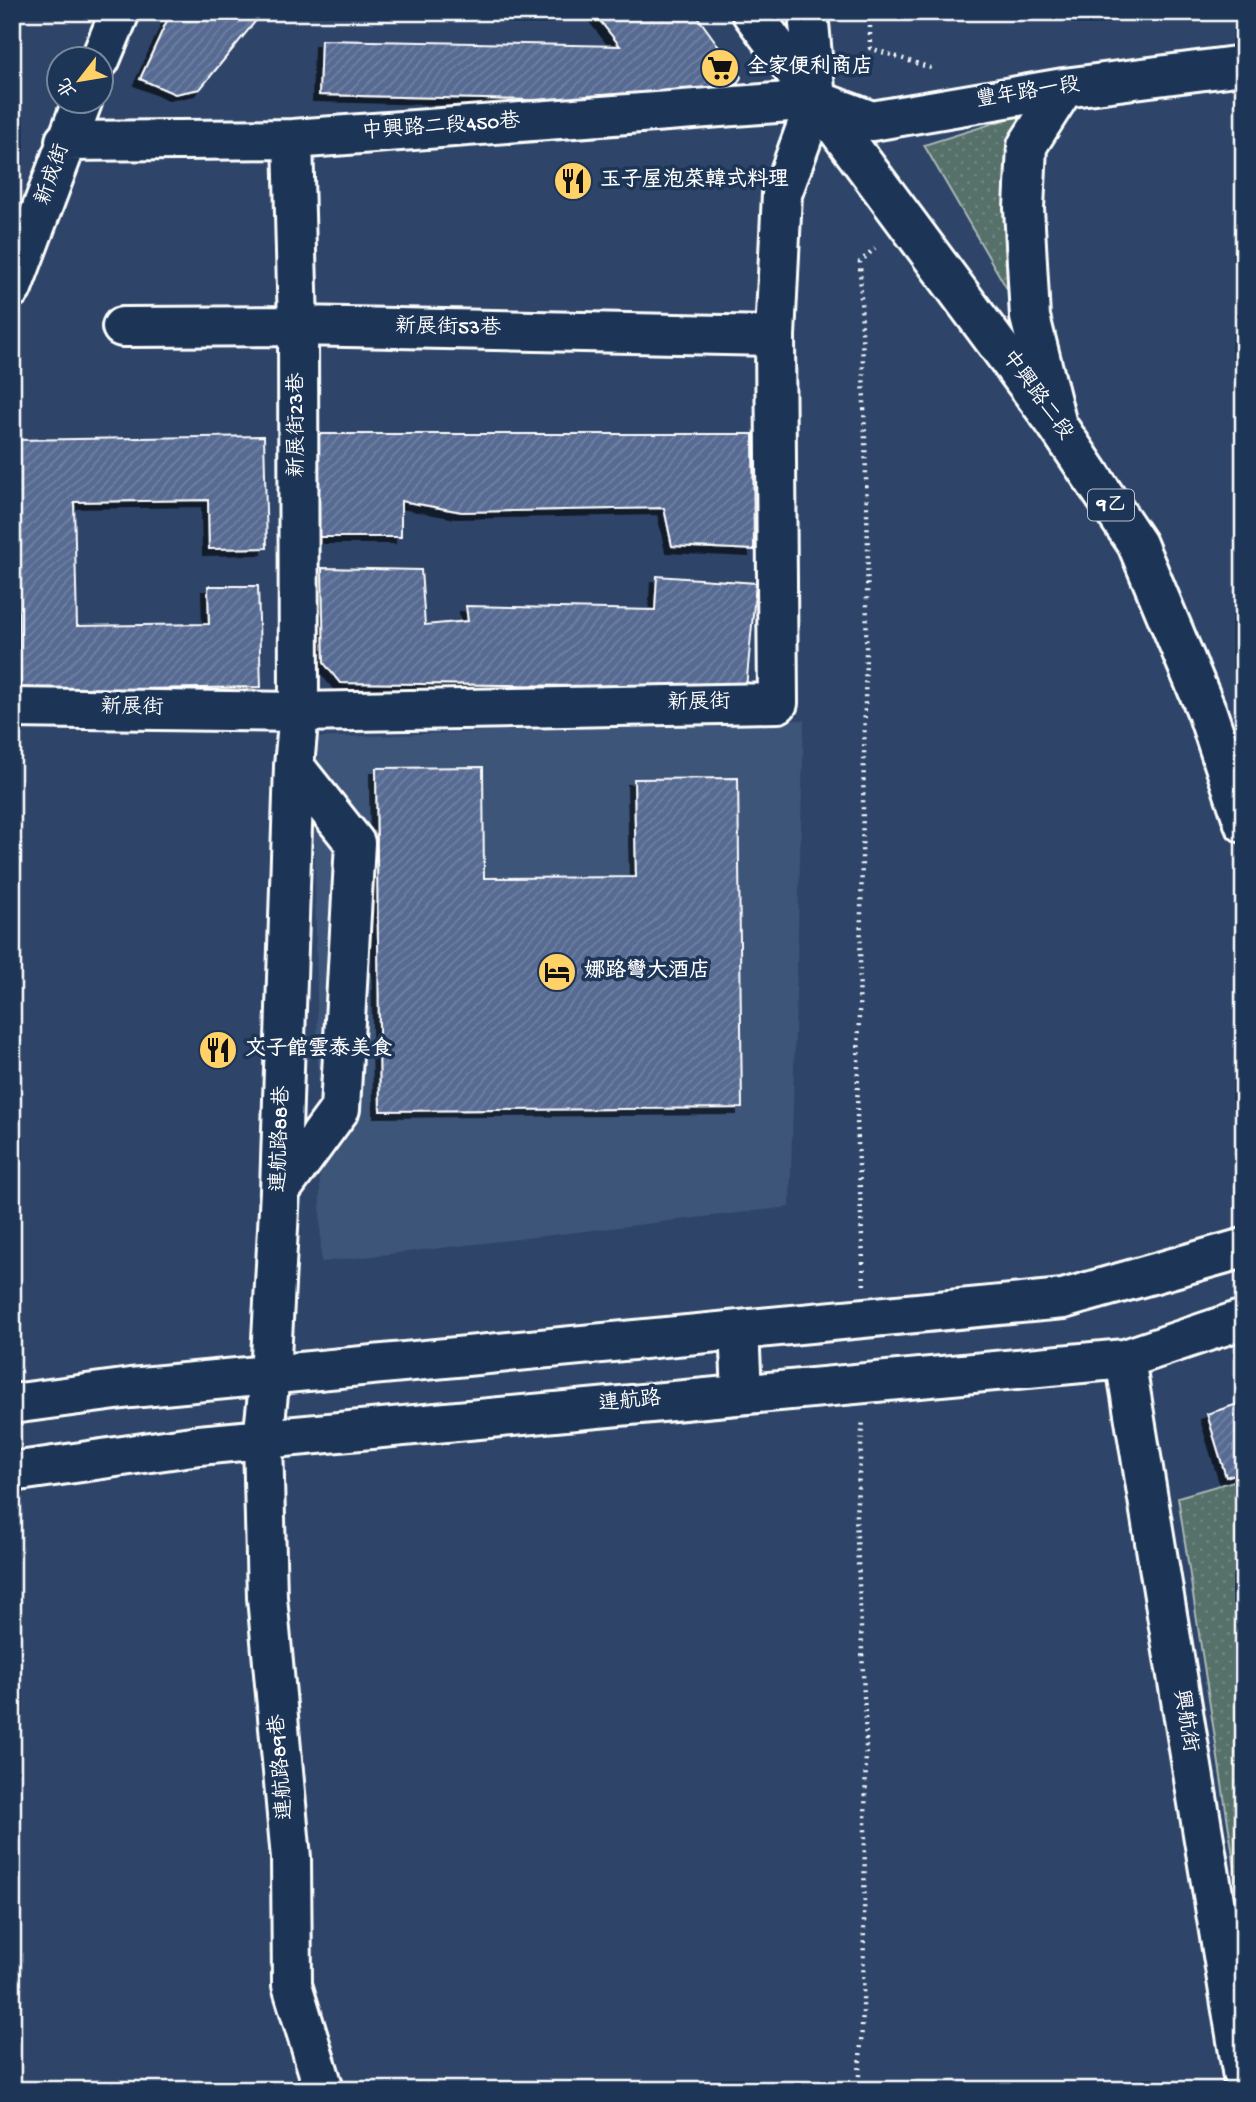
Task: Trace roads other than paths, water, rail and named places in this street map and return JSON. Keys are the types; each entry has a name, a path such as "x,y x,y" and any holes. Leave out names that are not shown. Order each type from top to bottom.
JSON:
{"street":[{"path":"106,46 120,12"},
{"name":"中興路二段","path":"751,12 1057,425 1137,544 1207,712 1244,823"},
{"path":"808,12 816,100"},
{"name":"豐年路一段","path":"816,100 872,121 1064,88 1244,65"},
{"path":"1057,425 1030,317 1024,208 1027,146 1064,88"},
{"name":"中興路二段450巷","path":"65,141 293,139 816,100"},
{"name":"新展街","path":"12,708 299,712 778,703 775,336 782,194 816,100"},
{"name":"新成街","path":"12,288 76,116"},
{"name":"新展街23巷","path":"293,139 298,326 299,712"},
{"name":"新展街53巷","path":"122,327 298,326 775,336"},
{"name":"連航路88巷","path":"263,1440 270,1376 280,1192 294,766 299,712"},
{"path":"280,1192 340,1109 355,843 294,766"},
{"path":"12,1404 131,1388 1063,1299 1244,1248"},
{"name":"連航路","path":"12,1472 199,1445 742,1392 1125,1359 1244,1318"},
{"path":"739,1330 742,1392"},
{"name":"興航街","path":"1125,1359 1244,2083"},
{"name":"連航路89巷","path":"263,1440 267,1597 291,1858 292,1985 324,2090"}],"place":[{"name":"全家便利商店","path":"720,68"},
{"name":"玉子屋泡菜韓式料理","path":"573,181"},
{"name":"娜路彎大酒店","path":"557,972"},
{"name":"文子館雲泰美食","path":"218,1050"}]}
